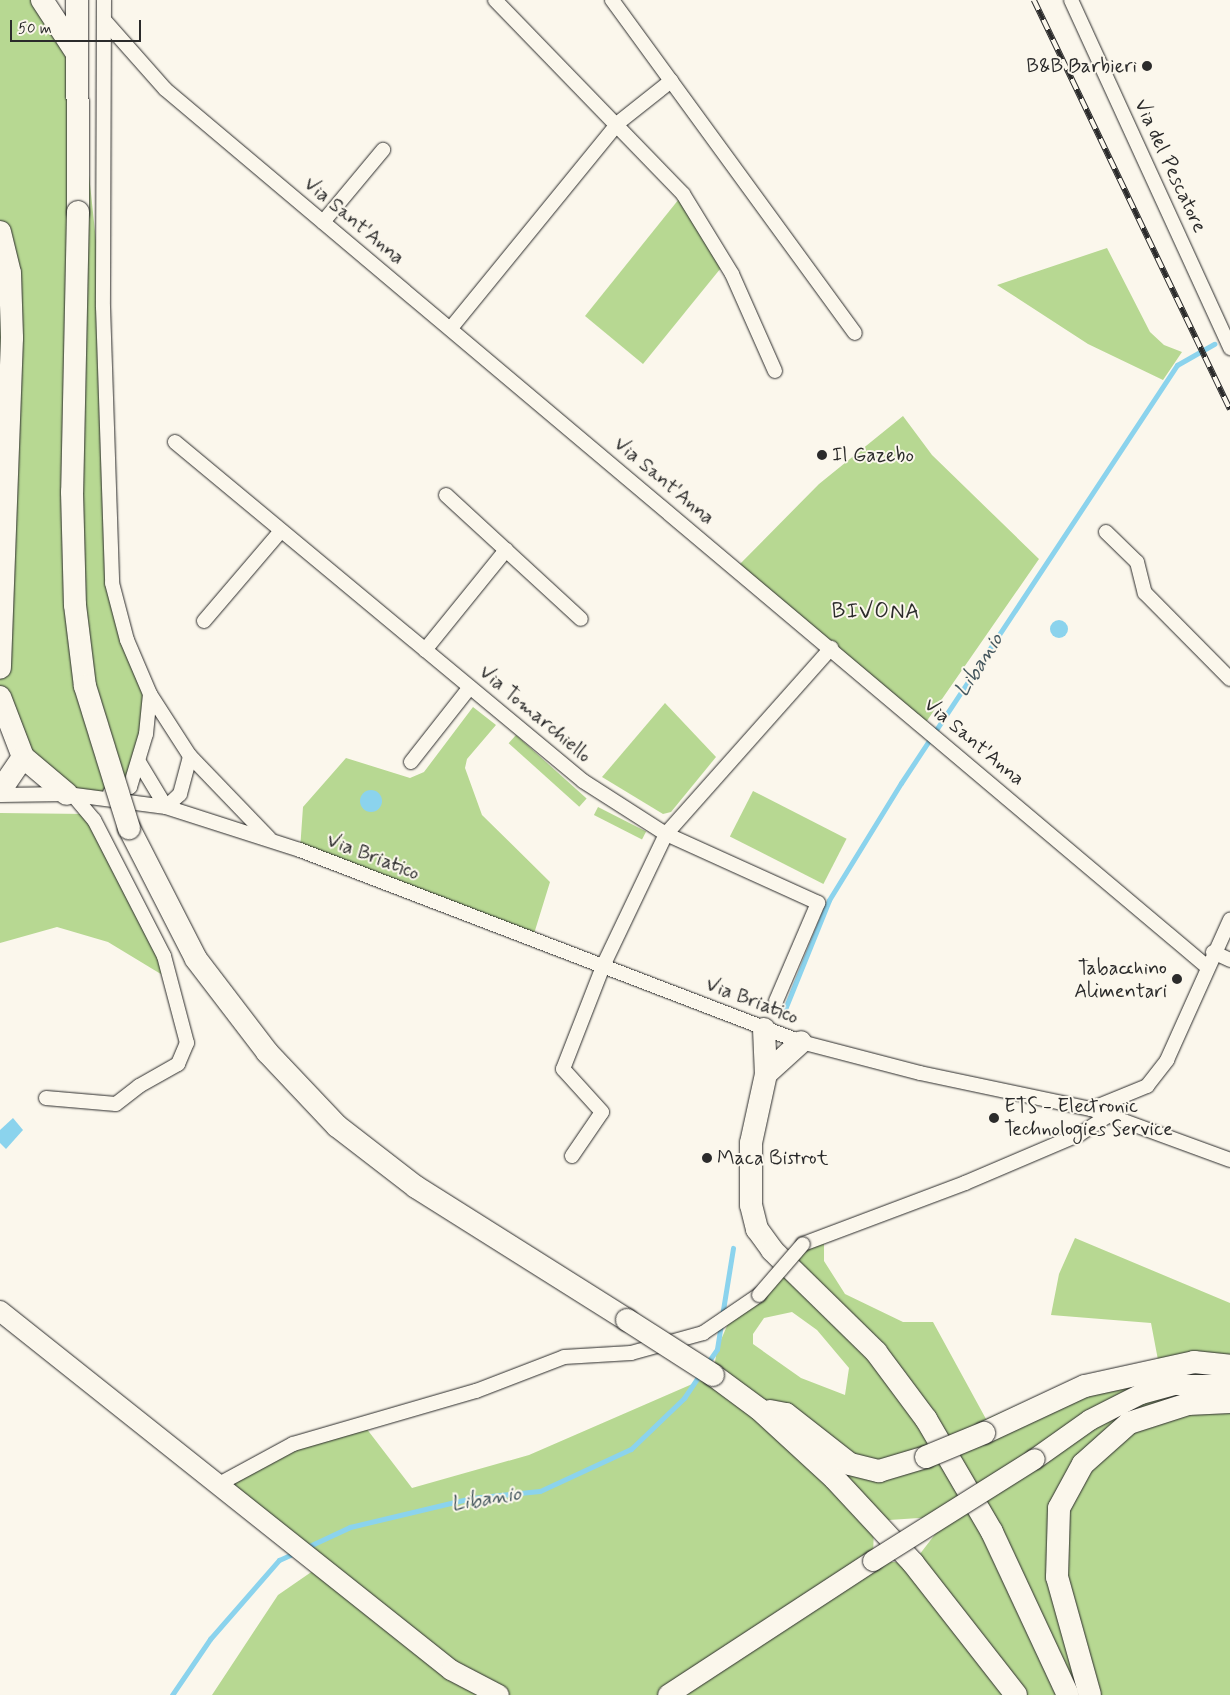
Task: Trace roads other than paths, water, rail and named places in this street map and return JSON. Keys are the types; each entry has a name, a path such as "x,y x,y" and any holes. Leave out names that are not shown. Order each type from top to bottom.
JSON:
{"main road":[{"path":"42,0 76,52"},
{"path":"77,0 78,212 72,492 75,605 85,686 129,828 196,959 267,1052 337,1126 416,1187 713,1375 759,1408 835,1479 887,1535 1004,1685 1016,1695"},
{"path":"0,232 10,273 12,338 0,668"},
{"path":"0,697 23,757 70,795"},
{"path":"0,793 23,757"},
{"path":"764,1029 766,1074 751,1143 751,1205 757,1229 772,1250 876,1352 926,1419 992,1532 1068,1695"},
{"path":"766,1074 801,1042"},
{"path":"759,1408 786,1414 850,1464 879,1471 926,1457 984,1433 1085,1386 1194,1362 1230,1366"},
{"path":"1090,1695 1057,1577 1059,1508 1083,1464 1128,1423 1188,1404 1230,1402"}],"street":[{"path":"104,0 103,307 112,583 127,640 150,694 190,756 272,840"},
{"path":"495,0 618,124 683,194 732,274 775,371"},
{"path":"612,0 855,333"},
{"name":"Via del Pescatore","path":"1071,0 1229,341"},
{"name":"Via Sant'Anna","path":"104,20 165,89 942,740 1206,966"},
{"path":"450,328 618,124 671,80"},
{"path":"323,222 382,150"},
{"name":"Via Tomarchiello","path":"174,442 583,780 666,834 818,903 776,1001"},
{"path":"446,495 581,619"},
{"path":"204,621 281,530"},
{"path":"1106,532 1136,562 1145,593 1228,673"},
{"path":"425,650 506,550"},
{"path":"572,1156 602,1112 563,1069 604,964 666,834 831,648"},
{"path":"411,762 470,687"},
{"path":"97,798 130,787 139,762 150,694"},
{"path":"139,762 166,807 180,794 190,756"},
{"name":"Via Briatico","path":"0,793 70,795 166,807 272,840 604,964 764,1029 801,1042 920,1073 1091,1109 1230,1160"},
{"path":"46,1098 116,1104 138,1086 178,1064 187,1043 164,956 94,820 70,795"},
{"path":"1091,1109 1147,1086 1167,1060 1206,966 1230,920"},
{"path":"1213,952 1230,960"},
{"path":"219,1484 293,1444 476,1391 564,1357 631,1353 710,1328 759,1295 803,1244 982,1176 1080,1134 1109,1115"},
{"path":"0,1312 451,1670 499,1695"},
{"path":"668,1695 873,1561 1035,1459 1090,1420 1141,1394 1174,1385 1230,1385"}],"water":[{"path":"1055,620 1063,620 1068,625 1066,636 1055,638 1050,633 1050,625"},
{"path":"371,790 381,797 382,801 375,811 371,812 361,805 360,801 367,791"},
{"path":"13,1118 23,1130 6,1149 0,1143 0,1130"}],"waterway":[{"name":"Libanio","path":"783,1014 829,900 901,783 1177,365 1214,344"},
{"name":"Libanio","path":"722,1316 733,1248"},
{"name":"Libanio","path":"706,1365 717,1349 721,1324"},
{"name":"Libanio","path":"305,1548 350,1527 472,1498 540,1491 631,1449 684,1398 700,1374"},
{"name":"Libanio","path":"172,1695 210,1639 279,1560 295,1553"}],"railway":[{"path":"1034,0 1230,410"}],"place":[{"name":"B&B Barbieri","path":"1147,66"},
{"name":"Il Gazebo","path":"822,455"},
{"name":"Tabacchino Alimentari","path":"1177,979"},
{"name":"ETS - Electronic Technologies Service","path":"994,1118"},
{"name":"Maca Bistrot","path":"707,1158"}],"district":[{"name":"BIVONA","path":"876,613"}]}
